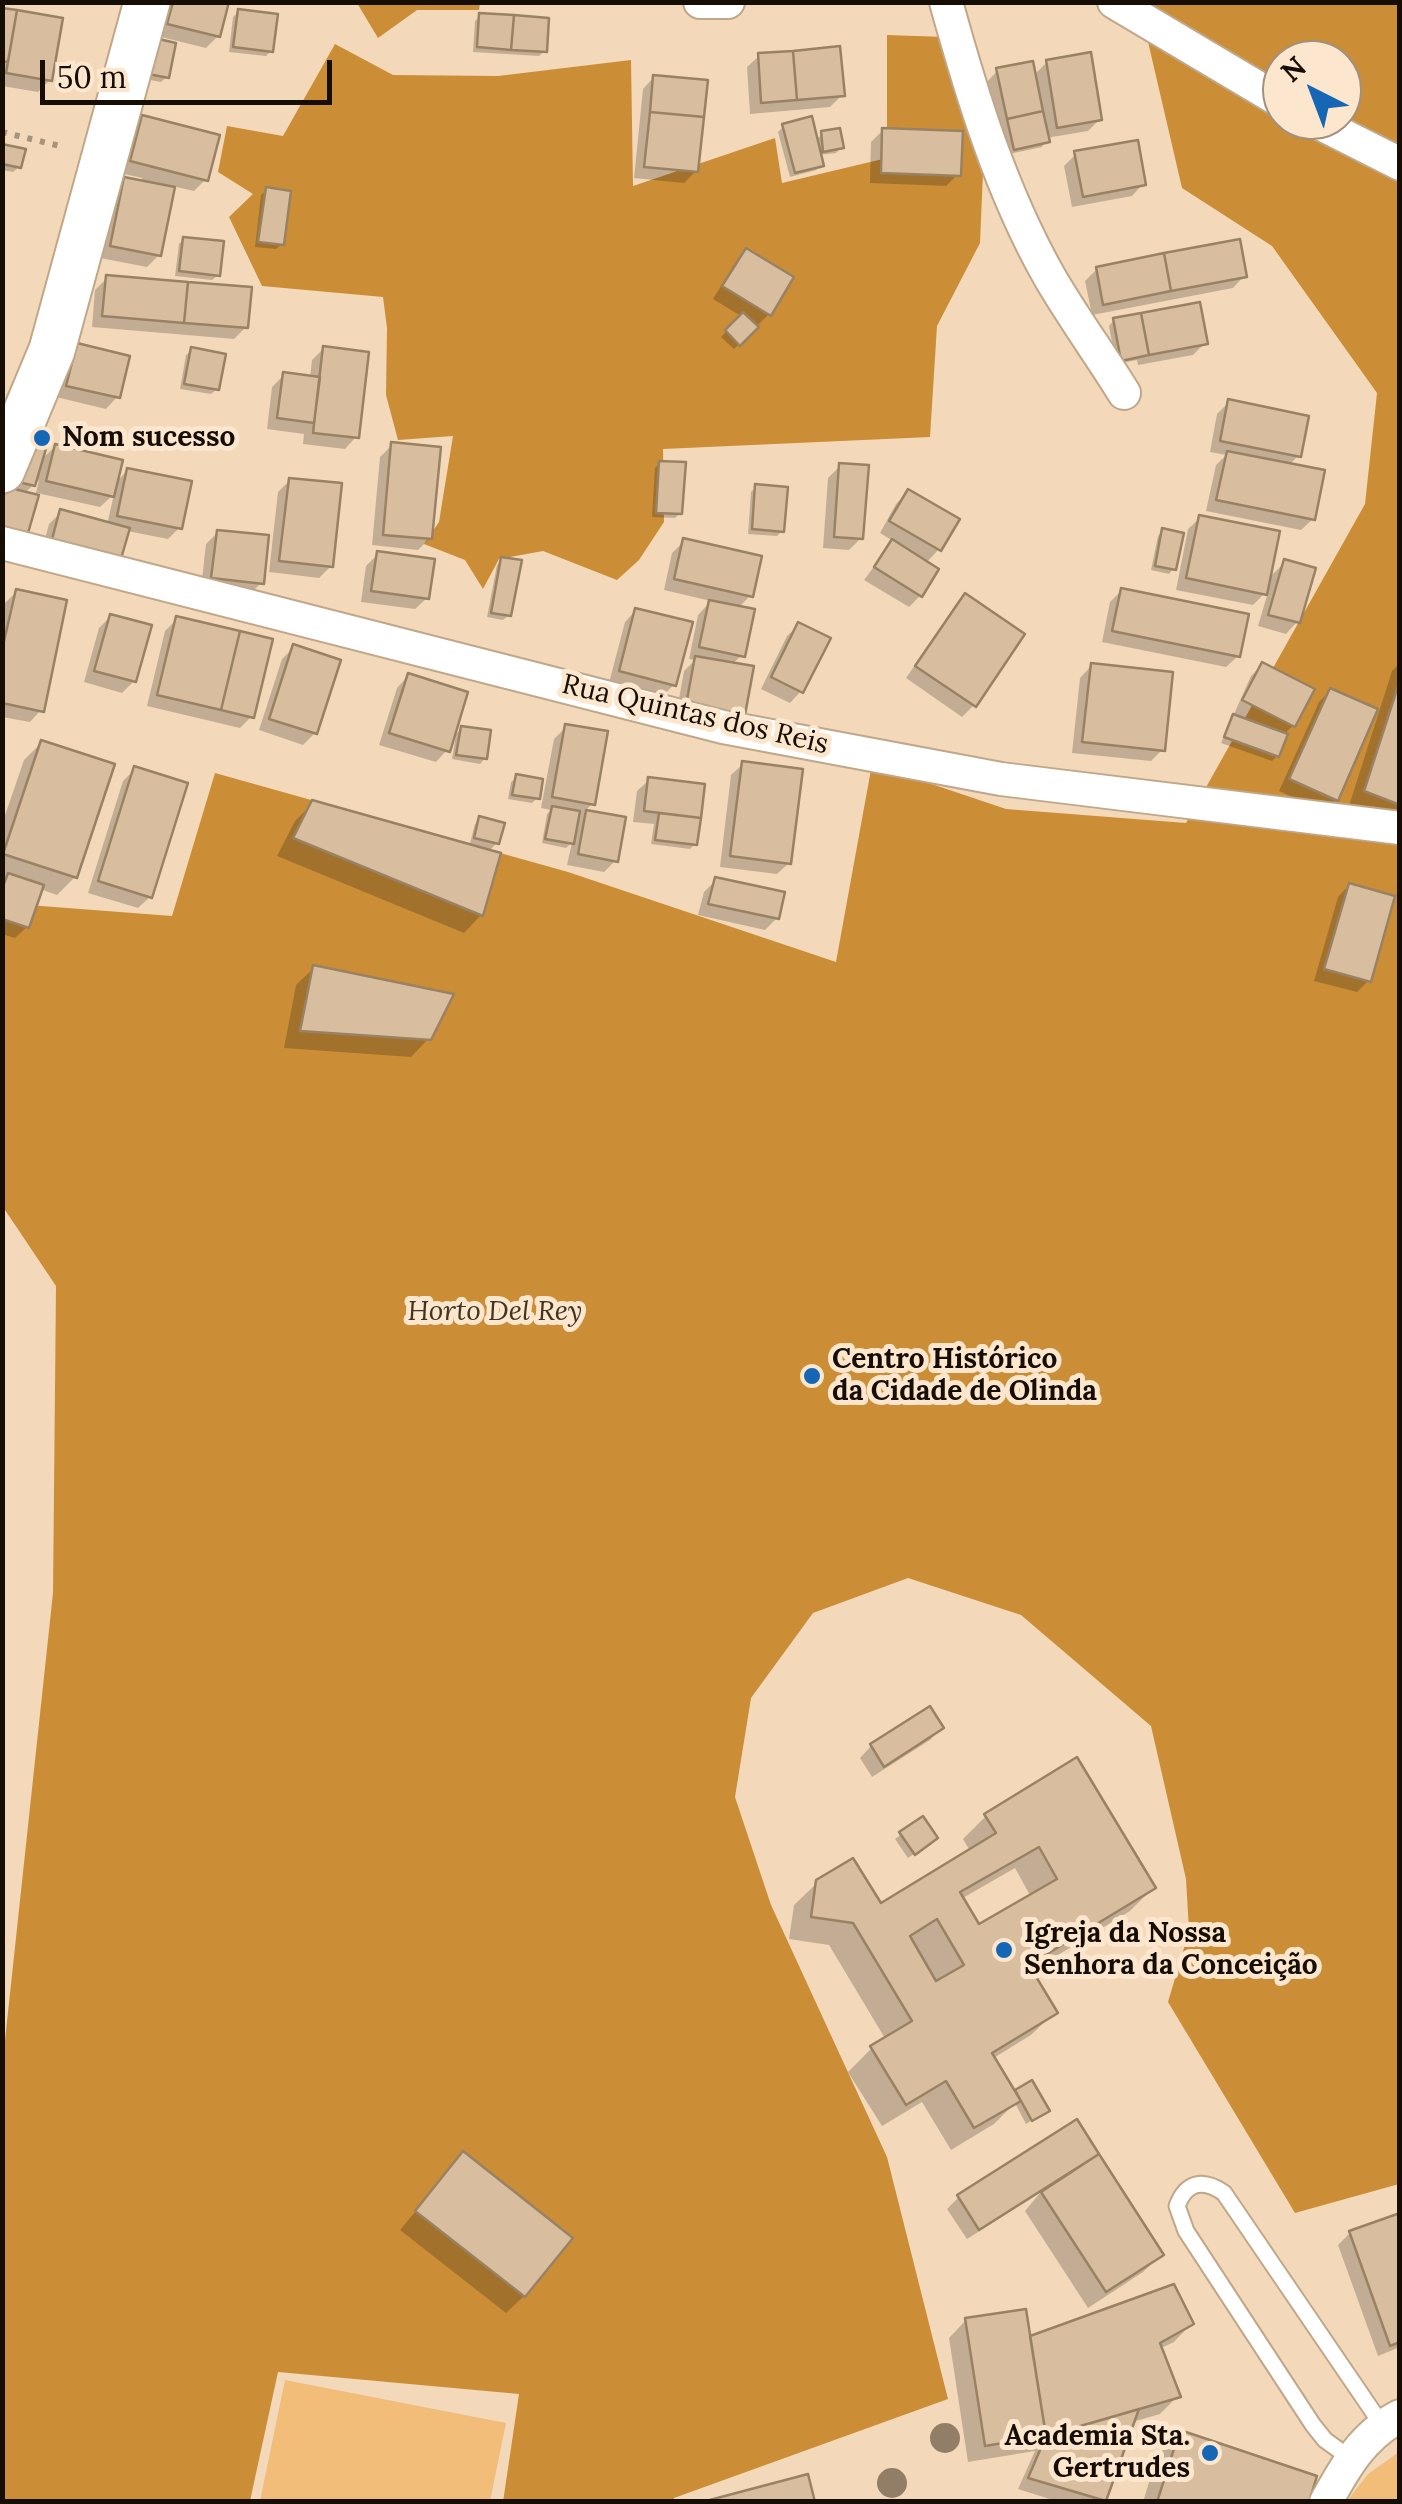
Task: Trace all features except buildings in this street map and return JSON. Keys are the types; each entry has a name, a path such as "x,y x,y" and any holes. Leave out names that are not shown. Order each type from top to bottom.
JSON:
{"street":[{"path":"2,470 52,350 147,2"},
{"path":"700,2 728,2"},
{"path":"946,2 969,85 1009,192 1049,276 1124,393"},
{"path":"1114,2 1262,90"},
{"path":"1353,140 1400,164"},
{"name":"Rua Quintas dos Reis","path":"2,543 723,727 1001,778 1400,828"},
{"path":"1326,2502 1350,2458 1391,2420"}],"lane":[{"path":"1350,2458 1325,2440 1313,2425 1186,2231 1176,2206 1182,2192 1198,2183 1211,2184 1224,2193 1391,2420"}],"path":[{"path":"2,132 104,156"}],"shaded area":[{"path":"285,2380 506,2423 490,2501 260,2501"},
{"path":"1399,2452 1399,2501 1347,2501 1368,2474"}],"green space":[{"path":"357,3 480,3 479,10 417,10 378,38"},
{"name":"Horto Del Rey","path":"1139,3 1399,3 1399,2184 1295,2213 1168,2002 1189,1931 1186,1879 1151,1726 1021,1615 908,1578 813,1613 751,1698 735,1797 771,1905 887,2157 948,2399 674,2501 503,2502 519,2394 278,2372 250,2501 3,2501 2,2068 53,1593 56,1286 3,1207 2,903 172,916 215,773 568,872 836,962 872,764 1006,809 1186,823 1365,504 1377,393 1272,246 1182,188"},
{"path":"887,35 974,38 985,126 980,243 937,326 930,437 663,449 664,522 639,560 617,580 543,551 499,559 483,589 465,560 424,544 439,522 453,436 398,440 386,395 387,328 383,297 262,286 229,217 253,194 218,172 227,126 283,136 335,44 393,75 498,76 631,60 633,186 775,138 782,183 887,158"}],"place":[{"name":"Nom sucesso","path":"42,438"},
{"name":"Centro Histórico da Cidade de Olinda","path":"812,1376"},
{"name":"Igreja da Nossa Senhora da Conceição","path":"1004,1950"},
{"name":"Academia Sta. Gertrudes","path":"1210,2453"}]}
